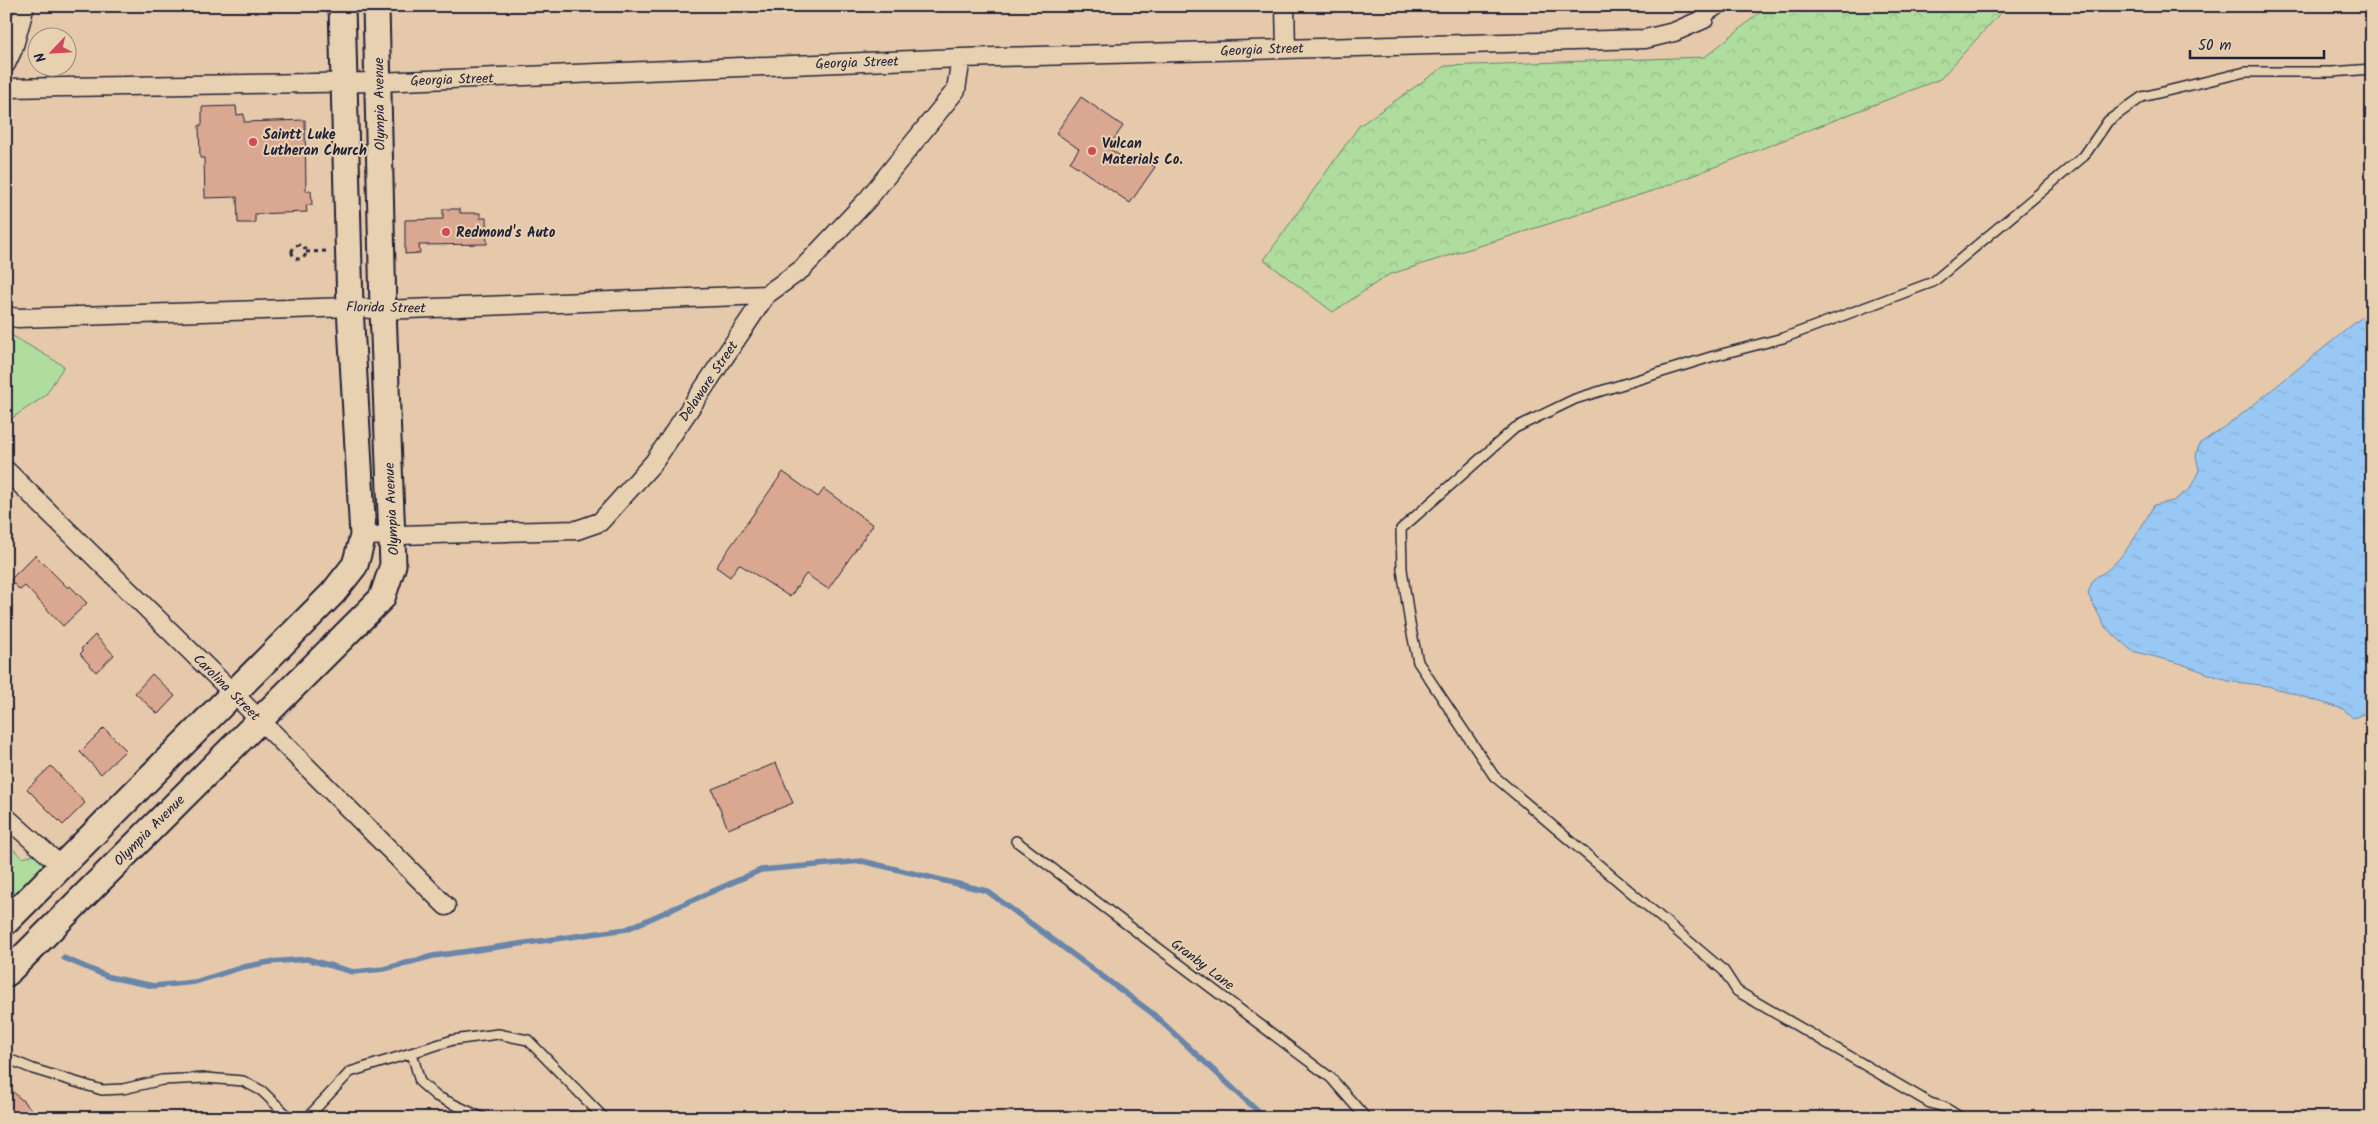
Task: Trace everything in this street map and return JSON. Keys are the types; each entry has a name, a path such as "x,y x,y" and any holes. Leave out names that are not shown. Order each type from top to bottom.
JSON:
{"main road":[{"path":"6,922 333,593 355,565 363,536 350,306 342,6"},
{"name":"Olympia Avenue","path":"6,974 382,598 393,565 383,310 376,6"}],"street":[{"path":"6,64 13,50 25,6"},
{"path":"1285,6 1286,49"},
{"name":"Georgia Street","path":"6,88 344,81 378,82 962,58 1645,38 1674,32 1704,13"},
{"name":"Delaware Street","path":"363,536 577,530 600,522 654,462 766,295 802,269 868,198 956,90 962,58"},
{"name":"Florida Street","path":"6,316 18,318 350,306 383,310 766,295"},
{"name":"Carolina Street","path":"6,470 446,906"},
{"path":"6,817 60,866"}],"lane":[{"path":"1704,13 1724,6"},
{"path":"1962,1118 1944,1107 1930,1103 1738,991 1724,971 1494,776 1418,662 1402,569 1401,529 1515,428 1567,404 1714,356 1783,338 1933,282 2084,156 2108,122 2142,97 2245,72 2332,72 2372,69"},
{"name":"Granby Lane","path":"1016,841 1331,1078 1366,1118"},
{"path":"307,1118 350,1072 453,1040 498,1034 528,1040 604,1118"},
{"path":"412,1053 420,1082 436,1096 482,1118"},
{"path":"6,1058 34,1069 102,1090 123,1089 162,1080 206,1078 243,1081 262,1092 290,1118"}],"path":[{"path":"301,246 305,248 306,254 303,258 296,259 292,251 294,247 301,246"}],"green space":[{"path":"1768,6 2007,6 1940,79 1658,189 1388,275 1333,312 1264,260 1359,126 1445,66 1705,57"},
{"path":"6,332 64,366 45,396 6,422"},
{"path":"6,829 9,831 7,844 23,858 41,853 51,866 6,910"}],"water":[{"path":"2372,309 2372,711 2353,718 2343,709 2268,686 2228,681 2179,663 2132,651 2105,627 2088,594 2095,579 2112,566 2124,553 2154,505 2173,501 2190,489 2199,470 2196,456 2199,444 2237,418"}],"building":[{"name":"Vulcan Materials Co.","path":"1081,97 1123,126 1108,148 1133,164 1139,156 1155,167 1130,203 1070,162 1079,149 1056,133"},
{"name":"Saintt Luke Lutheran Church","path":"236,106 237,115 244,114 244,122 305,120 306,191 311,191 312,205 306,205 307,212 255,214 255,223 238,223 237,197 205,198 204,158 200,158 199,125 202,125 202,107"},
{"name":"Redmond's Auto","path":"443,209 460,209 460,213 480,213 480,218 486,218 487,244 419,245 420,253 405,254 405,220 443,219"},
{"path":"783,472 818,497 824,489 873,525 828,589 806,574 790,597 739,564 730,577 716,567"},
{"path":"35,555 68,588 70,586 87,603 63,626 25,586 20,590 10,580"},
{"path":"95,635 114,655 96,672 80,654 83,651 81,649"},
{"path":"152,674 175,696 158,714 135,693"},
{"path":"104,728 126,750 101,774 80,752"},
{"path":"776,763 793,803 728,829 712,789"},
{"path":"51,766 85,803 63,825 27,789"},
{"path":"6,1085 23,1101 40,1118 6,1118"}],"waterway":[{"path":"64,958 109,977 154,986 195,982 243,967 270,962 307,959 353,972 384,969 433,956 627,929 761,870 862,861 987,891 1152,1013 1265,1118"}],"place":[{"name":"Saintt Luke Lutheran Church","path":"253,142"},
{"name":"Vulcan Materials Co.","path":"1092,151"},
{"name":"Redmond's Auto","path":"446,232"}]}
